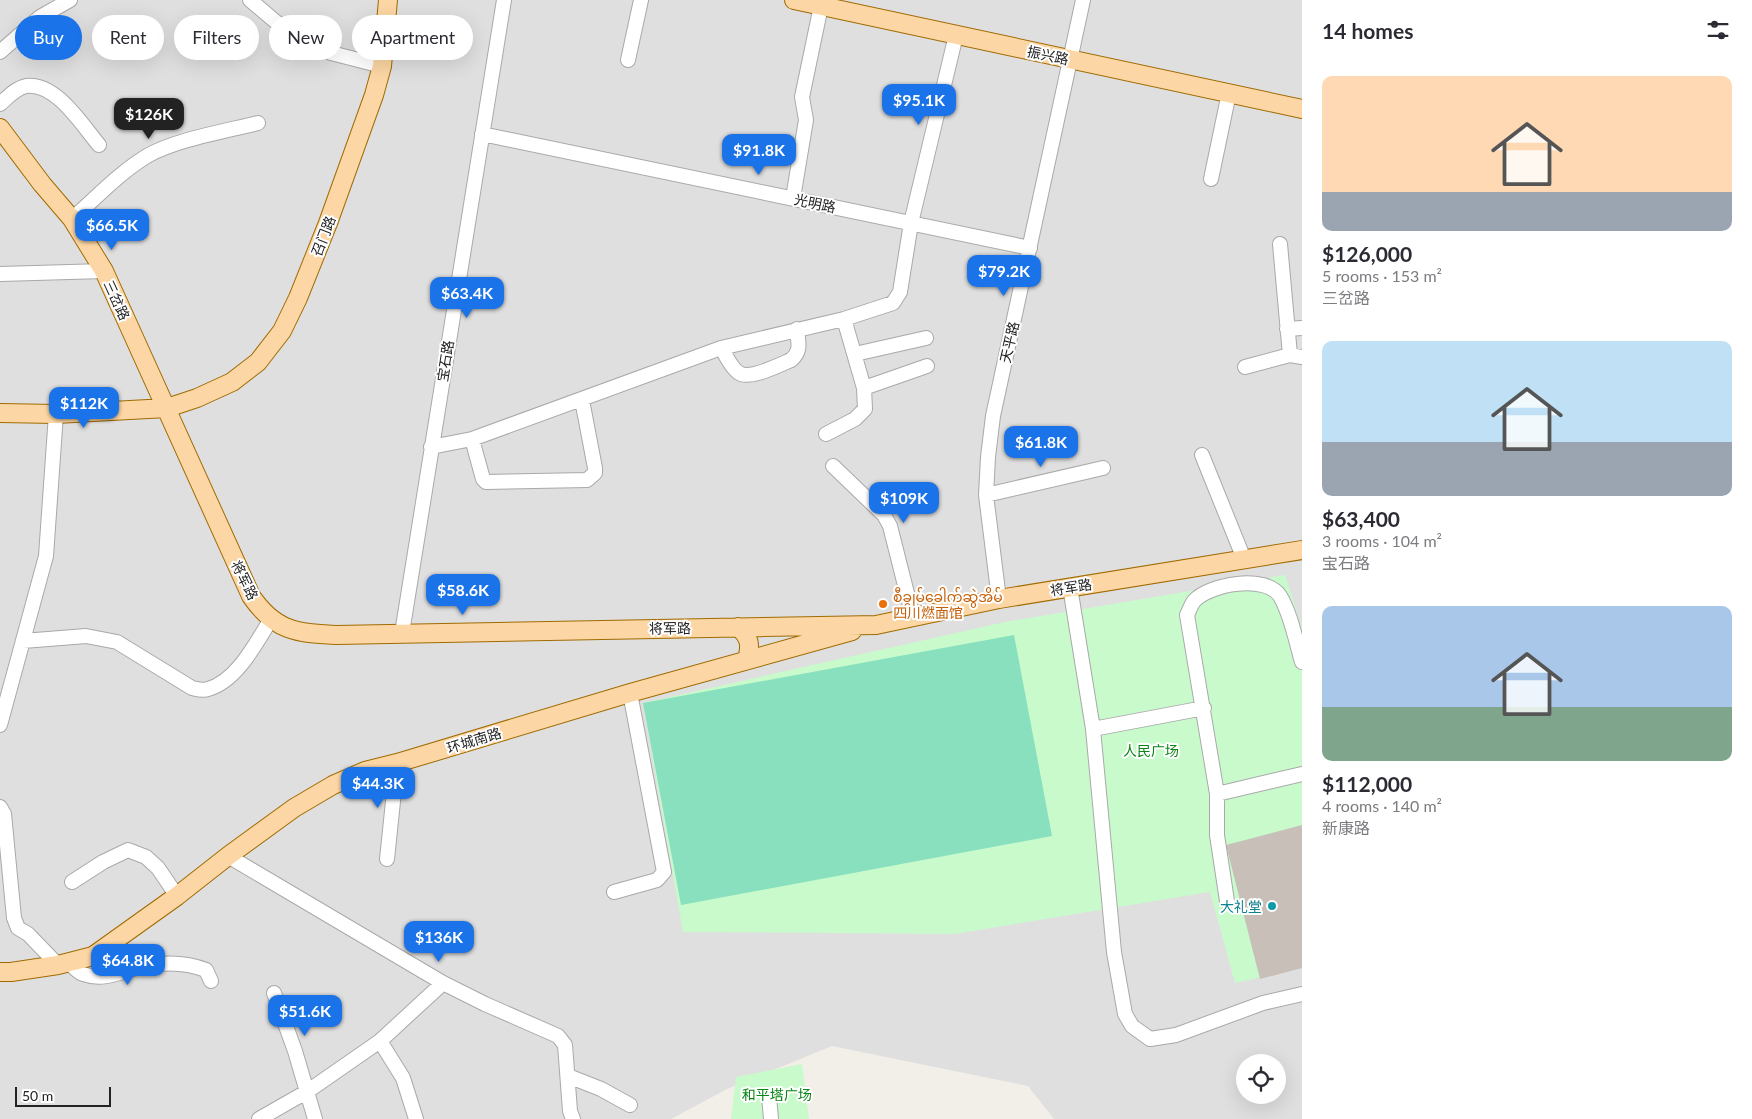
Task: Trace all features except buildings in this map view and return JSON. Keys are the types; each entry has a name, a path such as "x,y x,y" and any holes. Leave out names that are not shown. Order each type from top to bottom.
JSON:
{"main road":[{"name":"召门路","path":"0,413 56,414 167,408 197,398 232,382 258,362 282,331 298,298 328,223 374,95 382,66 388,0"},
{"name":"振兴路","path":"794,0 1302,108"},
{"name":"三岔路","path":"0,128 42,184 72,219 104,271 167,408"},
{"name":"将军路","path":"167,408 243,580 261,611 271,620 292,629 312,634 402,634 876,624 999,599 1302,550"},
{"name":"环城南路","path":"0,972 11,972 93,956 178,896 228,856 294,808 333,785 365,771 630,693 876,624"},
{"path":"738,627 746,634 748,640 749,653 747,660"}],"street":[{"path":"0,52 40,17 70,0"},
{"path":"250,0 276,22 330,53 382,66"},
{"name":"宝石路","path":"402,634 504,0"},
{"path":"628,60 641,0"},
{"name":"天平路","path":"999,599 986,495 992,416 1083,0"},
{"path":"793,198 806,120 802,97 821,6"},
{"path":"431,447 472,439 721,348 844,319 893,304 900,292 911,223 956,35"},
{"path":"0,104 18,89 25,86 37,87 50,92 62,100 99,145"},
{"path":"1211,180 1229,93"},
{"path":"72,219 116,180 147,156 176,144 258,123"},
{"name":"光明路","path":"482,134 1030,248"},
{"path":"1245,367 1296,356 1287,328 1280,244"},
{"path":"0,274 104,271"},
{"path":"826,434 855,419 865,409 864,388 844,319"},
{"path":"1287,328 1302,328"},
{"path":"721,348 739,374 751,376 791,360 796,356 799,350 797,329"},
{"path":"855,354 926,338"},
{"path":"864,388 927,366"},
{"path":"472,439 483,479 486,482 587,480 595,473 595,468 582,400"},
{"path":"0,725 46,556 56,414"},
{"path":"1202,455 1244,559"},
{"path":"833,466 884,515 890,526 913,617"},
{"path":"986,495 1103,468"},
{"path":"1223,563 1226,585"},
{"path":"1227,901 1217,835 1217,794 1187,615 1195,600 1226,585 1246,582 1270,586 1279,594 1291,623 1302,662"},
{"path":"1070,587 1093,730 1114,952 1125,1014 1132,1026 1150,1039 1176,1035 1263,1002 1302,994"},
{"path":"23,641 86,636 117,642 192,688 206,690 220,683 242,664 271,620"},
{"path":"614,892 657,880 664,872 630,693"},
{"path":"1093,730 1204,708"},
{"path":"386,859 397,763"},
{"path":"1217,794 1302,774"},
{"path":"0,807 4,814 14,918 18,928 63,963 82,974 101,977 119,974 143,966 166,963 191,964 206,970 211,981"},
{"path":"72,882 103,862 128,850 146,857 158,868 178,896"},
{"path":"228,856 443,982 485,1004 558,1036 565,1045 570,1112 573,1119"},
{"path":"259,1119 308,1091 380,1040 443,982"},
{"path":"274,993 308,1091 315,1119"},
{"path":"380,1040 403,1078 416,1119"},
{"path":"568,1076 601,1089 630,1105"},
{"path":"769,1096 771,1119"}],"shaded area":[{"path":"0,0 1302,0 1302,1119 1054,1119 1028,1086 832,1046 727,1089 671,1119 0,1119"}],"green space":[{"name":"人民广场","path":"1285,575 1302,628 1302,968 1235,983 1210,892 954,934 683,932 643,703 1005,622"},
{"path":"1014,635 1052,836 681,905 643,703"},
{"name":"和平塔广场","path":"802,1064 809,1119 731,1119 736,1077"}],"place":[{"name":"စီချွမ်ခေါက်ဆွဲအိမ် 四川燃面馆","path":"883,604"},
{"name":"大礼堂","path":"1272,906"}]}
